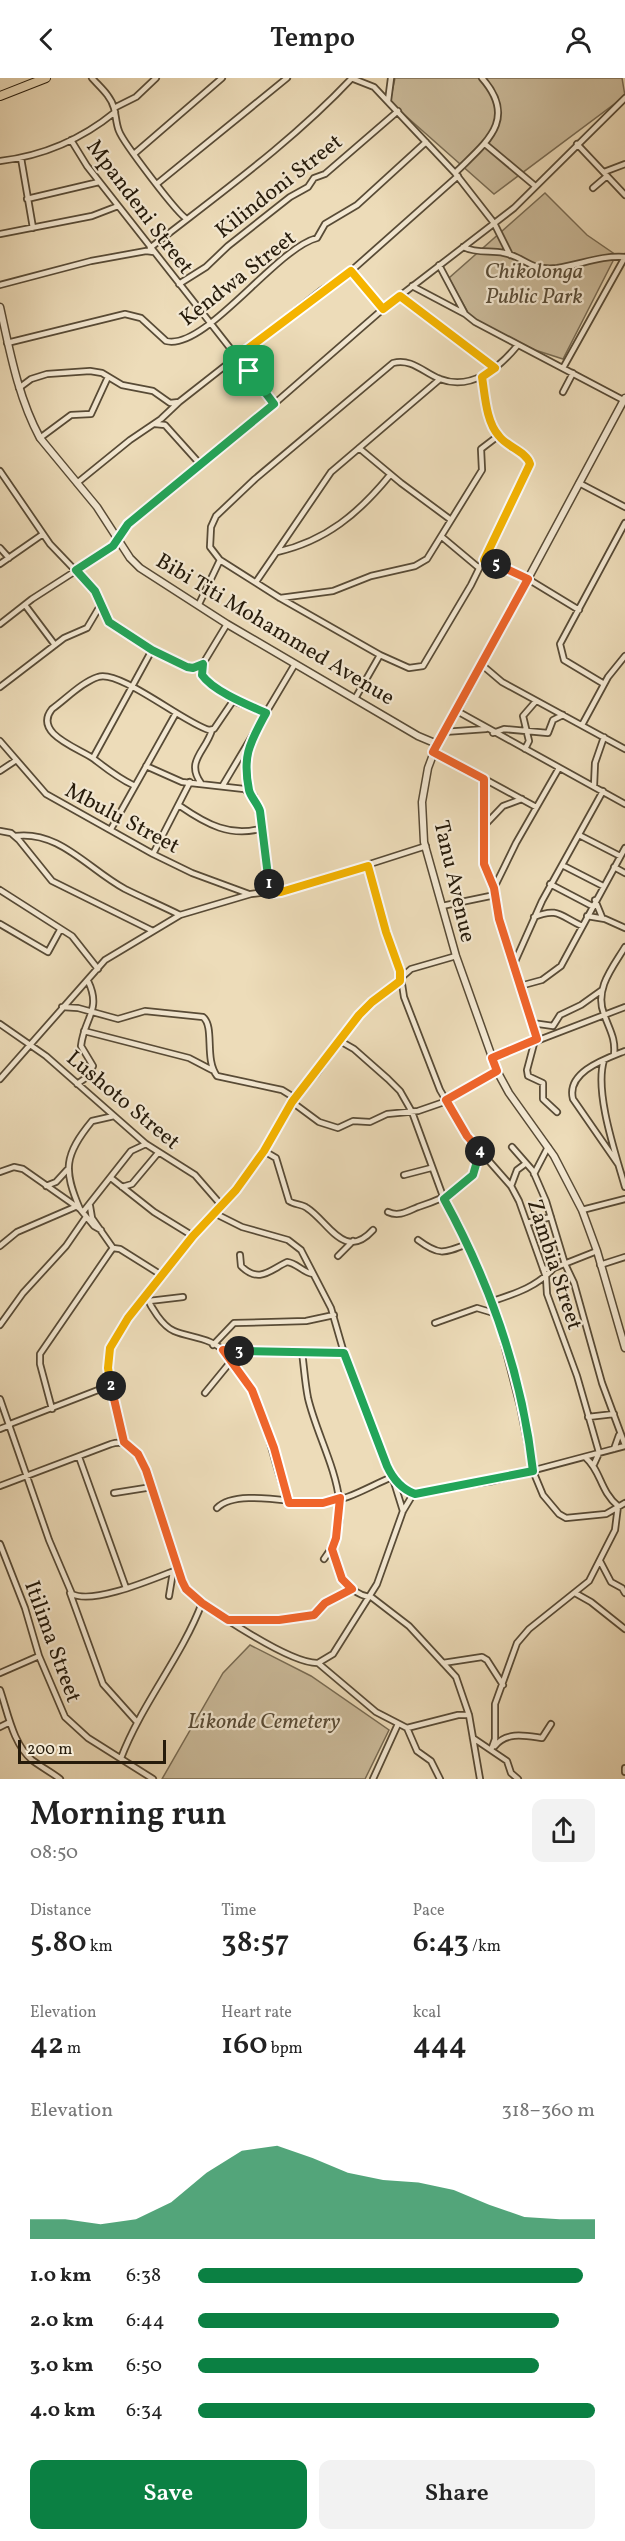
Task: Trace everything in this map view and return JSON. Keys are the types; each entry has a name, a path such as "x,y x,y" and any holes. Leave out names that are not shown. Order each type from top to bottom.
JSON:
{"main road":[{"path":"0,96 46,78"}],"street":[{"path":"92,78 115,110 118,130 134,154 158,183 177,213 187,219"},
{"path":"0,161 21,158 90,131 115,110 144,92 156,78"},
{"path":"134,154 222,78"},
{"path":"158,183 287,78"},
{"path":"0,285 91,261 152,250 187,219 208,206 322,109 352,78 374,87 456,174 494,223 510,255"},
{"path":"388,101 391,78"},
{"path":"77,483 238,356 351,271 456,174 484,144 497,123 500,112 497,99 482,78"},
{"path":"0,624 105,552 118,540 128,524 274,404 383,309 514,208 534,185 625,98"},
{"name":"Kilindoni Street","path":"179,284 206,267 228,246 290,197 308,187 309,182 325,174 398,111"},
{"name":"Mpandeni Street","path":"71,140 99,182 274,404"},
{"name":"Kendwa Street","path":"7,343 125,314 141,318 162,339 171,342 187,339 272,271 288,253 303,242 317,238 325,224 357,205 426,142"},
{"path":"484,144 534,185"},
{"path":"577,144 625,195"},
{"path":"21,158 33,228"},
{"path":"593,188 606,174 625,164"},
{"path":"27,199 99,182"},
{"path":"0,234 100,214 118,206"},
{"path":"177,213 177,227"},
{"path":"463,247 478,252 510,255 526,265 545,268 611,256 625,257 563,368"},
{"path":"439,265 465,314"},
{"path":"351,271 383,309"},
{"path":"412,286 465,314 517,346 625,400"},
{"path":"400,296 495,368"},
{"name":"Bibi Titi Mohammed Avenue","path":"0,307 2,328 19,387 27,413 40,438 77,483 140,568 227,624 356,697 418,736 437,744"},
{"path":"482,377 486,401 498,436 529,459 530,465 484,560 423,666 409,668 380,655 280,598 220,560 209,543 216,516 255,479 393,363 403,362 440,379 456,381 482,377 495,368 517,346"},
{"path":"19,387 31,378 57,372 90,371 122,385 153,392 170,403 179,402"},
{"path":"563,392 573,373"},
{"path":"40,438 71,416 91,414 108,377"},
{"path":"256,582 331,472 440,379"},
{"name":"Tanu Avenue","path":"625,400 482,666 437,744 433,752 422,802 426,846 442,906 456,956 492,1058 508,1093 548,1147 582,1210 597,1251 625,1348"},
{"path":"154,424 165,425 200,464"},
{"path":"280,598 333,591 371,576 415,566 428,559 482,470 481,449 498,436"},
{"path":"359,448 390,475 451,520"},
{"path":"0,471 43,534 95,591 109,622 152,650 190,668 203,664"},
{"path":"277,552 328,534 353,514 390,475"},
{"path":"579,483 625,507"},
{"path":"604,684 569,663 561,655 561,638 579,610 625,523"},
{"path":"0,564 43,534"},
{"path":"442,537 479,568"},
{"path":"0,548 9,558"},
{"path":"199,604 220,560"},
{"path":"484,560 528,579 579,610"},
{"path":"25,605 55,645"},
{"path":"0,687 55,645 89,627 100,606"},
{"path":"227,624 203,664 204,678 235,700 266,713"},
{"path":"93,758 152,650"},
{"path":"356,697 380,655"},
{"path":"582,725 604,684 625,656"},
{"path":"223,785 247,750 295,664"},
{"path":"482,666 495,678 625,748"},
{"path":"133,785 115,776 93,758 55,735 48,723 49,712 99,676 108,676 212,730"},
{"path":"201,783 194,765 212,730 235,700"},
{"path":"525,750 529,741 522,716 536,701"},
{"path":"457,711 493,733 625,804"},
{"path":"111,829 133,785 176,713"},
{"path":"493,733 504,729 525,729 548,733 553,720 563,715"},
{"path":"444,732 486,729"},
{"path":"594,786 595,763 603,737"},
{"name":"Mbulu Street","path":"0,741 43,792 153,854 223,885 251,894"},
{"path":"247,750 249,792 258,805 263,828 270,893"},
{"path":"433,752 536,807"},
{"path":"0,771 15,761"},
{"path":"146,766 176,780 223,785 249,792"},
{"path":"494,888 559,768"},
{"path":"484,779 483,858 494,888 513,966 536,1040 527,1070 528,1076 543,1083 543,1099 556,1112"},
{"path":"153,854 180,806 190,782"},
{"path":"513,966 550,884 603,791"},
{"path":"483,827 503,806 522,799"},
{"path":"180,806 223,830 250,831 263,828"},
{"path":"0,831 15,836 35,835 59,843 123,888 180,915"},
{"path":"579,835 620,856"},
{"path":"15,836 52,881 153,931"},
{"path":"0,1079 62,1007 111,955 180,915 251,894 270,893 368,866 426,846"},
{"path":"520,986 542,980 557,970 625,848"},
{"path":"562,865 603,886"},
{"name":"Zambia Street","path":"368,866 386,932 400,971 400,981 432,1070 467,1136 511,1186 527,1223 546,1277 547,1294 577,1376 599,1453"},
{"path":"614,867 625,873"},
{"path":"550,884 592,906"},
{"path":"0,890 77,941 98,969"},
{"path":"442,906 495,895"},
{"path":"595,900 597,910 604,918"},
{"path":"534,917 546,911 553,911 582,926"},
{"path":"587,916 604,918 625,928"},
{"path":"0,924 48,952 60,930"},
{"path":"532,1023 553,1026 560,1015 581,1005 602,990 625,947"},
{"path":"456,956 414,968 372,1002 294,1100 264,1151 222,1206 193,1236 147,1299 128,1318 110,1348 108,1368 124,1442 138,1454 152,1487 186,1589 228,1620 299,1660 318,1664 376,1712 398,1724 407,1728 469,1715"},
{"path":"77,1084 87,1077 93,1066 92,1061 81,1048 95,995 88,981"},
{"path":"602,990 604,1015 614,1039 614,1055"},
{"path":"62,1007 118,1019 145,1011 203,1017 208,1023 212,1070"},
{"path":"492,1058 625,1007"},
{"name":"Lushoto Street","path":"0,1024 46,1056 146,1144 195,1175 222,1206"},
{"path":"84,1031 184,1056 212,1070 222,1079 272,1087 294,1100 319,1122 336,1128 353,1121 370,1122 387,1114 412,1112 446,1100 497,1071"},
{"path":"340,1041 354,1049 388,1079 400,1091 412,1112 444,1199 493,1301 520,1406 533,1471 543,1495 562,1517 598,1516 610,1513 623,1504"},
{"path":"618,1164 573,1099 571,1092 576,1078 583,1072 625,1051"},
{"path":"604,1060 602,1075 604,1093 618,1164 625,1187"},
{"path":"0,1325 23,1293 66,1246 81,1211 71,1190 67,1170 71,1153 91,1123 101,1117 114,1116"},
{"path":"0,1246 17,1232 90,1206 131,1151 146,1144"},
{"path":"512,1147 533,1174 552,1217 619,1429 625,1456"},
{"path":"533,1174 548,1147"},
{"path":"264,1151 276,1158 282,1184 291,1202 309,1209 333,1235 353,1241"},
{"path":"388,1212 399,1215 444,1199 473,1175 481,1152"},
{"path":"121,1187 132,1184 158,1153"},
{"path":"511,1186 517,1170 525,1164"},
{"path":"0,1172 19,1167 81,1211 101,1230"},
{"path":"404,1175 431,1168"},
{"path":"46,1186 55,1183 67,1170"},
{"path":"111,1178 162,1217 193,1236"},
{"path":"582,1210 625,1199"},
{"path":"90,1206 92,1218 113,1248 131,1255 163,1276"},
{"path":"214,1213 242,1227 292,1242 301,1250 334,1314 344,1353 374,1427 379,1448 393,1478 403,1511"},
{"path":"527,1223 552,1217"},
{"path":"338,1256 353,1241 363,1238 373,1230"},
{"path":"418,1240 438,1252 450,1251 467,1244"},
{"path":"52,1409 40,1364 40,1354 113,1248"},
{"path":"543,1269 554,1268 597,1251"},
{"path":"240,1255 241,1266 254,1274 265,1275 287,1262 295,1264 303,1272 314,1274"},
{"path":"600,1265 625,1257"},
{"path":"493,1301 523,1292 546,1277 554,1268"},
{"path":"147,1299 183,1297"},
{"path":"147,1299 171,1329 223,1350 232,1360 252,1390 265,1422 289,1503"},
{"path":"435,1323 477,1308 497,1314"},
{"path":"213,1345 232,1323 306,1321 334,1314"},
{"path":"223,1350 344,1353"},
{"path":"302,1352 308,1398 336,1477 340,1498 336,1538 332,1549 324,1559"},
{"path":"205,1393 232,1360"},
{"path":"0,1429 111,1385"},
{"path":"0,1398 49,1540 103,1684 137,1722"},
{"path":"588,1417 614,1414"},
{"path":"614,1449 614,1442 620,1439 619,1429"},
{"path":"0,1486 98,1448 124,1442"},
{"path":"318,1664 333,1654 370,1597 380,1577 403,1511 409,1499 415,1494 533,1471 624,1446"},
{"path":"594,1464 599,1453"},
{"path":"79,1457 126,1588"},
{"path":"586,1458 594,1464 602,1488 623,1504"},
{"path":"393,1478 415,1494"},
{"path":"217,1508 234,1499 323,1503 361,1492 393,1478"},
{"path":"114,1493 152,1487"},
{"path":"492,1750 495,1739 495,1704 521,1638 589,1581 615,1530 623,1504"},
{"name":"Itilima Street","path":"0,1544 61,1711 70,1724 88,1738 153,1779"},
{"path":"332,1549 342,1579 352,1589 370,1597 409,1626 459,1682 469,1715 480,1779"},
{"path":"600,1561 610,1582 622,1588 625,1593"},
{"path":"69,1591 74,1596 87,1598 126,1588 179,1569"},
{"path":"169,1596 173,1572"},
{"path":"228,1620 279,1620 314,1615 325,1603 352,1589"},
{"path":"575,1593 591,1602 625,1629"},
{"path":"121,1758 137,1722 192,1626 202,1603"},
{"path":"0,1673 39,1656"},
{"path":"443,1663 482,1657 487,1660 503,1684"},
{"path":"0,1690 10,1722 29,1756 60,1779"},
{"path":"0,1727 10,1722"},
{"path":"373,1779 398,1724"},
{"path":"492,1750 498,1742 508,1737 542,1738 551,1724"},
{"path":"407,1728 417,1751 431,1761 440,1779"},
{"path":"473,1738 507,1761 511,1773 518,1779"},
{"path":"475,1755 484,1744"}],"green space":[{"path":"395,78 622,78 625,96 494,194 390,102"},
{"name":"Chikolonga Public Park","path":"545,193 587,235 616,255 563,359 535,350 471,318 449,278"},
{"name":"Likonde Cemetery","path":"250,1645 311,1676 389,1730 365,1779 162,1779 223,1673"}],"route":[{"path":"351,271 383,309 400,296 495,368 482,377 494,428 506,444 530,462 529,470 484,560 528,579 433,752 484,779 484,864 494,888 499,919 537,1039 492,1058 497,1071 446,1100 467,1136 481,1152 473,1175 460,1189 444,1199 459,1224 493,1301 505,1341 531,1453 533,1471 492,1481 415,1494 394,1479 387,1466 344,1353 223,1350 239,1369 252,1390 274,1448 289,1503 323,1503 340,1498 336,1538 332,1549 342,1579 352,1589 322,1604 314,1615 290,1619 228,1620 202,1603 186,1589 182,1581 146,1470 138,1454 124,1442 108,1368 110,1348 128,1318 193,1236 236,1190 264,1151 292,1102 317,1073 359,1015 400,981 400,971 382,920 368,866 292,889 270,893 260,811 254,796 249,792 247,750 266,713 235,700 206,681 202,675 203,664 193,668 187,667 152,650 118,629 104,617 95,591 76,570 113,546 128,524 274,404 249,371 238,356 322,290 351,271"}]}
